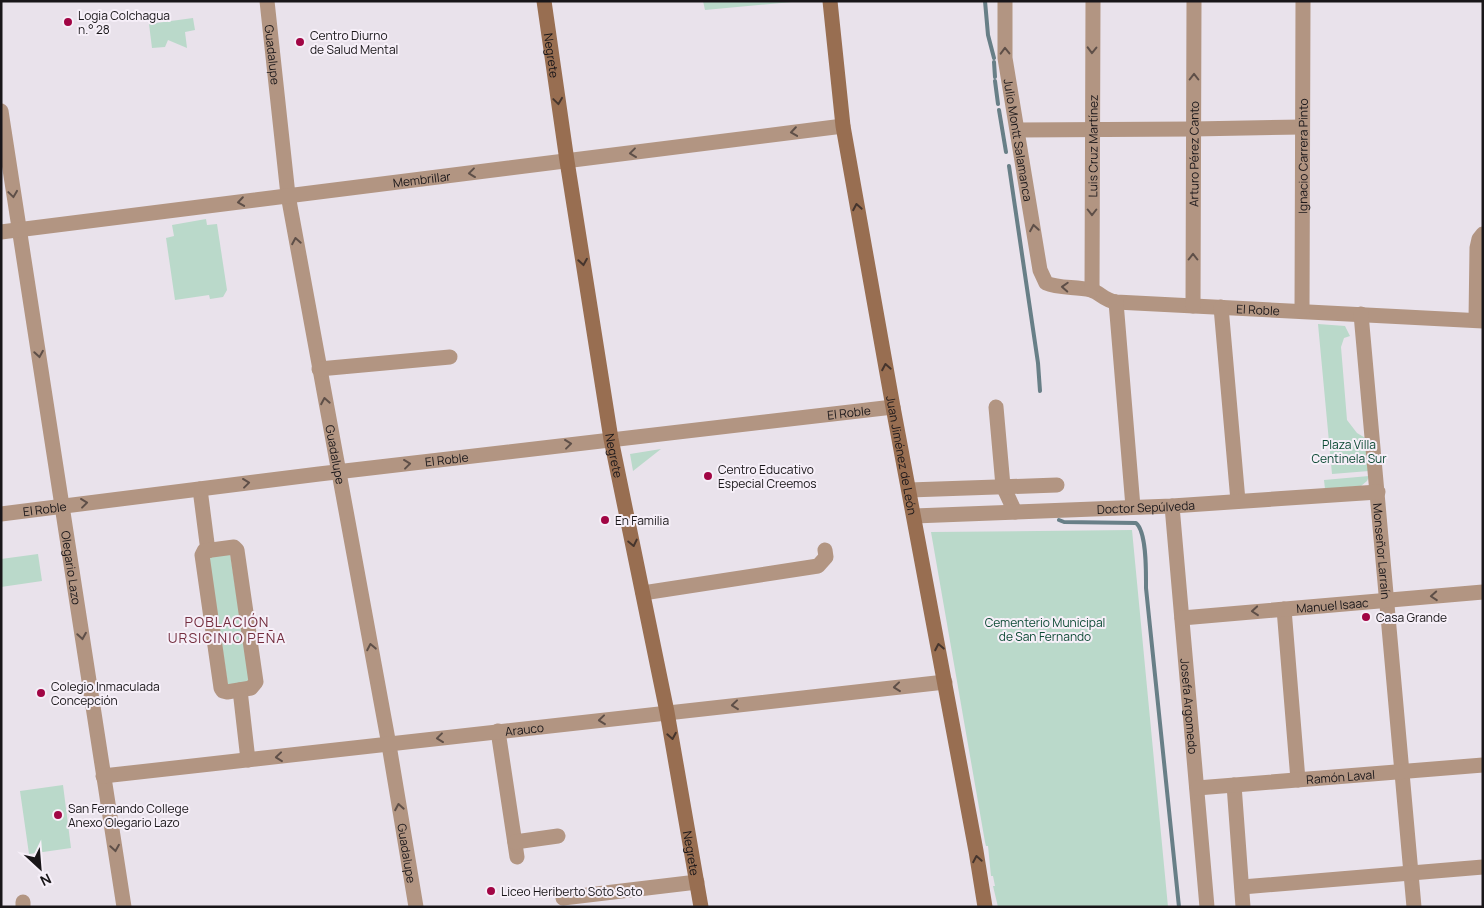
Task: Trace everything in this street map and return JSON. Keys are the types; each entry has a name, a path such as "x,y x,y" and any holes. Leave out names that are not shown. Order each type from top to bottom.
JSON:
{"main road":[{"name":"Negrete","path":"544,1 567,161 612,439 668,712 701,907"},
{"name":"Juan Jiménez de León","path":"830,1 843,126 985,907"}],"street":[{"name":"Guadalupe","path":"267,1 288,195 389,745 416,907"},
{"name":"Julio Montt Salamanca","path":"1005,1 1005,58 1042,276"},
{"name":"Luis Cruz Martínez","path":"1092,290 1093,1"},
{"name":"Arturo Pérez Canto","path":"1193,306 1194,1"},
{"name":"Ignacio Carrera Pinto","path":"1302,1 1302,312"},
{"name":"Olegario Lazo","path":"1,111 124,907"},
{"name":"Membrillar","path":"1,232 843,126"},
{"path":"1018,130 1193,130 1302,127"},
{"path":"1480,321 1477,248 1479,239 1483,234"},
{"name":"El Roble","path":"1042,276 1046,283 1050,285 1092,290 1099,293 1104,299 1116,302 1480,321"},
{"path":"1116,302 1134,507"},
{"path":"1221,307 1238,501"},
{"name":"Monseñor Larraín","path":"1361,314 1414,907"},
{"path":"319,369 450,358"},
{"name":"El Roble","path":"1,514 612,439 893,407"},
{"path":"996,407 1003,486 1016,512"},
{"path":"909,490 1056,484"},
{"path":"200,489 208,551"},
{"name":"Doctor Sepúlveda","path":"914,516 1172,506 1378,492"},
{"name":"Josefa Argomedo","path":"1172,506 1207,907"},
{"path":"234,547 237,550 256,682 252,688 240,690 227,692 221,688 202,555 203,552 234,547"},
{"path":"643,592 818,566 826,557 825,550"},
{"name":"Manuel Isaac","path":"1182,618 1483,592"},
{"path":"1284,609 1298,780"},
{"name":"Arauco","path":"103,776 945,682"},
{"path":"240,690 248,760"},
{"path":"498,731 516,850 558,836"},
{"name":"Ramón Laval","path":"1197,788 1483,765"},
{"path":"1234,785 1243,907"},
{"path":"1242,887 1483,867"},
{"path":"563,898 697,882"}],"green space":[{"path":"703,1 803,1 705,10"},
{"path":"193,18 195,30 185,32 187,48 168,40 165,47 152,48 149,24"},
{"path":"206,219 207,225 217,224 227,290 223,297 210,299 209,295 175,300 166,238 174,236 172,225"},
{"name":"Plaza Villa Centinela Sur","path":"1318,324 1345,326 1350,336 1344,338 1341,347 1347,420 1357,433 1367,439 1369,471 1332,474"},
{"path":"661,449 633,471 630,454"},
{"path":"1369,476 1367,481 1361,486 1325,489 1324,480"},
{"name":"Cementerio Municipal de San Fernando","path":"1132,530 1168,907 998,907 931,532"},
{"path":"230,553 250,682 228,687 209,557"},
{"path":"38,554 42,581 1,587 1,559"},
{"path":"63,785 71,848 29,854 20,791"}],"waterway":[{"path":"985,1 988,35 994,58"},
{"path":"994,62 995,77"},
{"path":"995,81 998,104"},
{"path":"999,110 1006,152"},
{"path":"1009,166 1038,363 1040,391"},
{"path":"1059,520 1064,522 1136,523 1140,528 1145,553 1146,588 1179,907"}],"place":[{"name":"Logia Colchagua n.° 28","path":"68,22"},
{"name":"Centro Diurno de Salud Mental","path":"300,42"},
{"name":"Centro Educativo Especial Creemos","path":"708,476"},
{"name":"En Familia","path":"605,520"},
{"name":"Casa Grande","path":"1366,617"},
{"name":"Colegio Inmaculada Concepción","path":"41,693"},
{"name":"San Fernando College Anexo Olegario Lazo","path":"58,815"},
{"name":"Liceo Heriberto Soto Soto","path":"491,891"}],"district":[{"name":"POBLACIÓN URSICINIO PEÑA","path":"227,630"}]}
